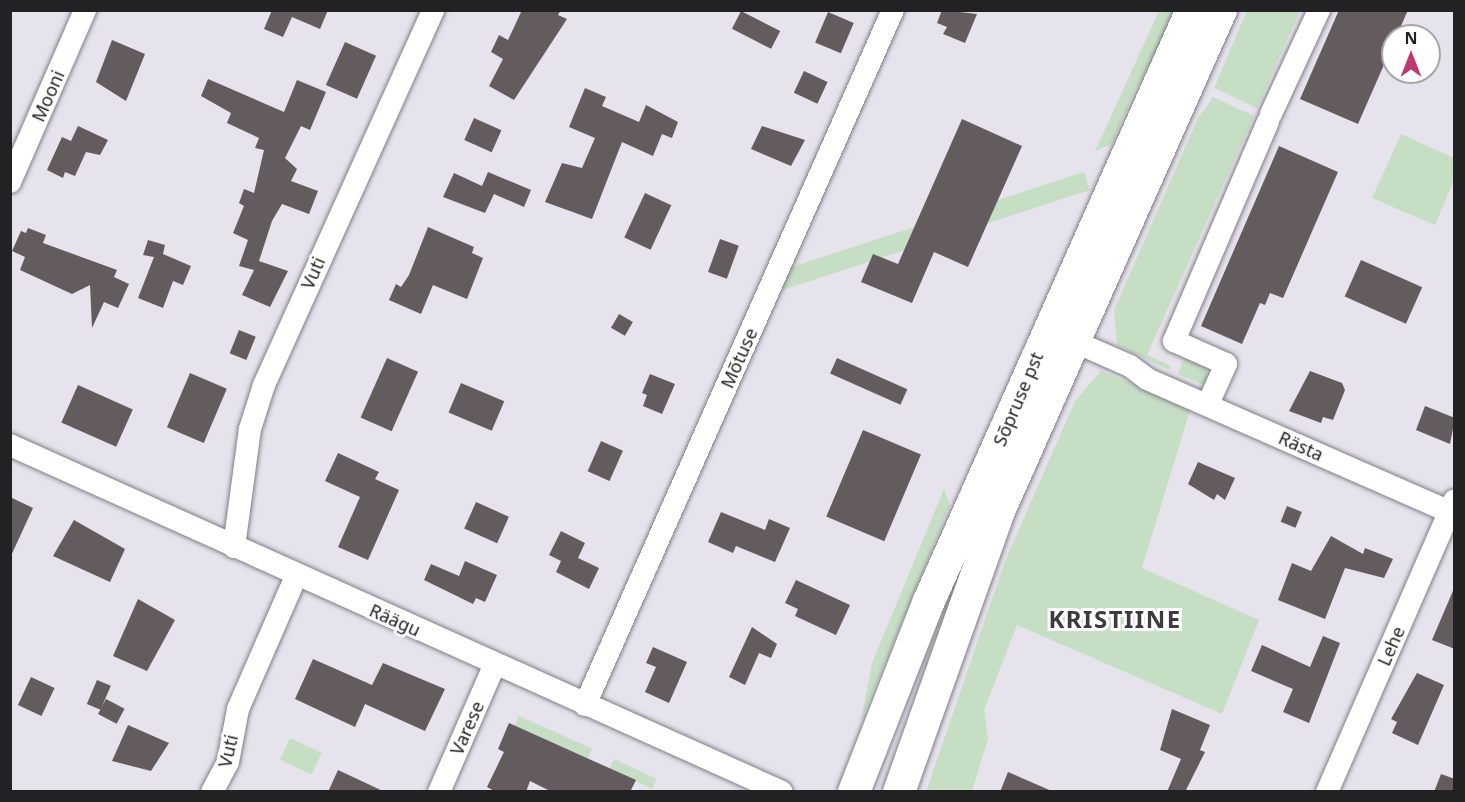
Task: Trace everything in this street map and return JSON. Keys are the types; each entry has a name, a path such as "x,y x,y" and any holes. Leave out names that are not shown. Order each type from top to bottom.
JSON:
{"main road":[{"name":"Sõpruse pst","path":"854,792 929,601 1192,10"},
{"name":"Sõpruse pst","path":"899,792 971,580 1060,369 1221,10"}],"street":[{"name":"Mooni","path":"10,182 85,10"},
{"name":"Vuti","path":"234,547 250,429 264,385 433,10"},
{"name":"Mõtuse","path":"585,705 893,10"},
{"path":"1208,404 1226,364 1174,341 1319,10"},
{"name":"Rästa","path":"1073,341 1130,366 1147,379"},
{"name":"Rästa","path":"1060,369 1079,362 1147,379 1453,509"},
{"name":"Räägu","path":"10,445 296,576 782,792"},
{"name":"Lehe","path":"1326,792 1453,509"},
{"name":"Vuti","path":"212,792 228,762 238,709 296,576"},
{"name":"Varese","path":"439,792 495,664"}],"green space":[{"path":"1247,10 1300,11 1257,108 1214,88"},
{"path":"1159,11 1182,11 1135,90 1112,144 1095,151"},
{"path":"1213,97 1254,116 1147,355 1171,366 1169,370 1117,345 1114,310 1198,118"},
{"path":"1401,134 1454,158 1454,180 1435,225 1372,198"},
{"path":"1084,172 1090,190 784,290 778,272"},
{"path":"1185,357 1207,367 1206,386 1178,374"},
{"path":"1101,371 1191,407 1142,568 1259,620 1222,714 1017,625 984,710 988,739 972,791 926,792 1005,561 1075,401"},
{"path":"944,489 950,505 861,721 872,663"},
{"path":"519,716 592,749 588,759 515,726"},
{"path":"290,738 322,753 312,775 280,760"},
{"path":"614,759 657,779 652,789 609,769"}],"building":[{"path":"272,10 328,10 320,29 292,17 283,37 264,29"},
{"path":"522,10 561,10 558,15 567,19 514,100 489,86 503,59 491,52 499,35 508,40"},
{"path":"942,10 977,14 965,43 943,34 947,27 937,23"},
{"path":"1339,10 1408,10 1402,24 1381,24 1381,72 1358,124 1300,99"},
{"path":"741,11 780,31 771,49 732,29"},
{"path":"828,12 854,23 841,53 815,42"},
{"path":"112,40 145,54 126,101 96,82"},
{"path":"345,42 376,56 357,99 326,85"},
{"path":"804,71 828,82 817,104 794,93"},
{"path":"208,79 284,112 297,80 326,92 310,130 301,126 285,158 297,169 291,181 318,191 309,214 282,204 272,221 259,261 288,271 270,307 242,295 254,270 239,266 248,240 233,233 244,206 239,203 244,189 254,193 264,150 255,148 259,138 227,123 231,113 201,96"},
{"path":"585,88 606,97 602,106 639,122 646,105 678,122 672,138 662,134 653,156 622,142 592,219 545,202 562,163 582,168 595,138 569,127"},
{"path":"474,118 501,130 492,152 464,140"},
{"path":"962,119 1022,146 968,267 934,252 912,303 861,282 873,254 898,264"},
{"path":"78,126 108,140 100,155 86,152 75,176 65,172 63,178 47,170 62,137 71,141"},
{"path":"762,126 805,140 791,166 751,149"},
{"path":"1279,146 1338,172 1283,298 1270,293 1265,305 1260,303 1242,344 1201,326"},
{"path":"488,172 531,190 524,207 494,194 485,213 443,197 454,173 482,186"},
{"path":"645,193 671,205 651,250 624,237"},
{"path":"428,227 474,247 472,253 483,258 467,299 433,285 421,314 389,300 396,284 401,287 409,275"},
{"path":"28,228 46,235 43,243 117,270 114,277 129,284 118,308 104,302 92,328 90,285 72,294 20,270 25,257 12,251 21,231 26,233"},
{"path":"720,239 739,246 727,279 708,272"},
{"path":"148,240 165,245 163,254 191,266 183,285 173,281 163,308 138,298 154,257 143,255"},
{"path":"1361,260 1422,287 1406,324 1345,297"},
{"path":"619,314 633,322 625,336 611,328"},
{"path":"239,330 256,337 246,360 230,353"},
{"path":"387,358 418,372 392,431 361,417"},
{"path":"837,358 907,389 900,405 830,374"},
{"path":"1310,371 1342,383 1345,390 1333,420 1323,417 1321,423 1289,411"},
{"path":"190,373 227,389 204,443 167,427"},
{"path":"650,374 675,384 662,414 643,406 647,395 642,393"},
{"path":"461,383 504,401 492,431 448,412"},
{"path":"78,385 133,409 116,447 61,422"},
{"path":"1425,406 1455,418 1450,444 1416,430"},
{"path":"863,430 921,455 884,541 826,517"},
{"path":"601,441 623,451 610,481 588,471"},
{"path":"338,453 379,472 375,479 399,490 368,560 338,547 360,497 325,481"},
{"path":"1198,462 1235,478 1225,500 1217,494 1214,500 1188,484"},
{"path":"10,497 33,508 10,558"},
{"path":"476,502 509,517 497,543 464,528"},
{"path":"1287,506 1302,512 1295,528 1281,522"},
{"path":"721,512 765,530 769,519 790,528 775,562 736,546 733,553 708,542"},
{"path":"74,520 125,549 110,582 53,556"},
{"path":"561,531 585,543 578,558 599,568 589,589 556,572 561,561 549,555"},
{"path":"1331,536 1363,554 1365,548 1393,559 1384,578 1345,568 1325,619 1278,600 1292,563 1311,571"},
{"path":"465,561 497,575 485,602 476,598 473,604 424,580 431,564 459,576"},
{"path":"796,580 850,605 836,635 795,616 798,609 785,603"},
{"path":"1455,586 1455,649 1432,640"},
{"path":"138,599 175,620 147,671 113,656"},
{"path":"752,627 777,644 771,658 759,653 745,685 729,677"},
{"path":"1323,636 1340,643 1309,723 1283,712 1293,689 1251,671 1262,645 1310,667"},
{"path":"653,647 687,662 669,703 645,692 656,667 646,663"},
{"path":"313,659 372,685 383,663 445,689 425,731 365,704 355,727 295,699"},
{"path":"1417,673 1444,685 1418,745 1392,733 1397,722 1391,719"},
{"path":"31,677 55,688 41,716 18,705"},
{"path":"97,680 111,686 101,710 87,704"},
{"path":"106,699 125,709 117,724 98,714"},
{"path":"1172,709 1210,725 1200,750 1205,752 1185,792 1167,792 1181,759 1160,750"},
{"path":"509,723 636,780 630,792 552,792 530,781 526,792 496,792 487,787 504,752 498,749"},
{"path":"128,725 169,743 151,771 112,761"},
{"path":"338,770 385,792 328,792"},
{"path":"1008,772 1054,792 1000,792"},
{"path":"1441,774 1455,779 1455,792 1434,792"}],"district":[{"name":"KRISTIINE","path":"1115,619"}]}
